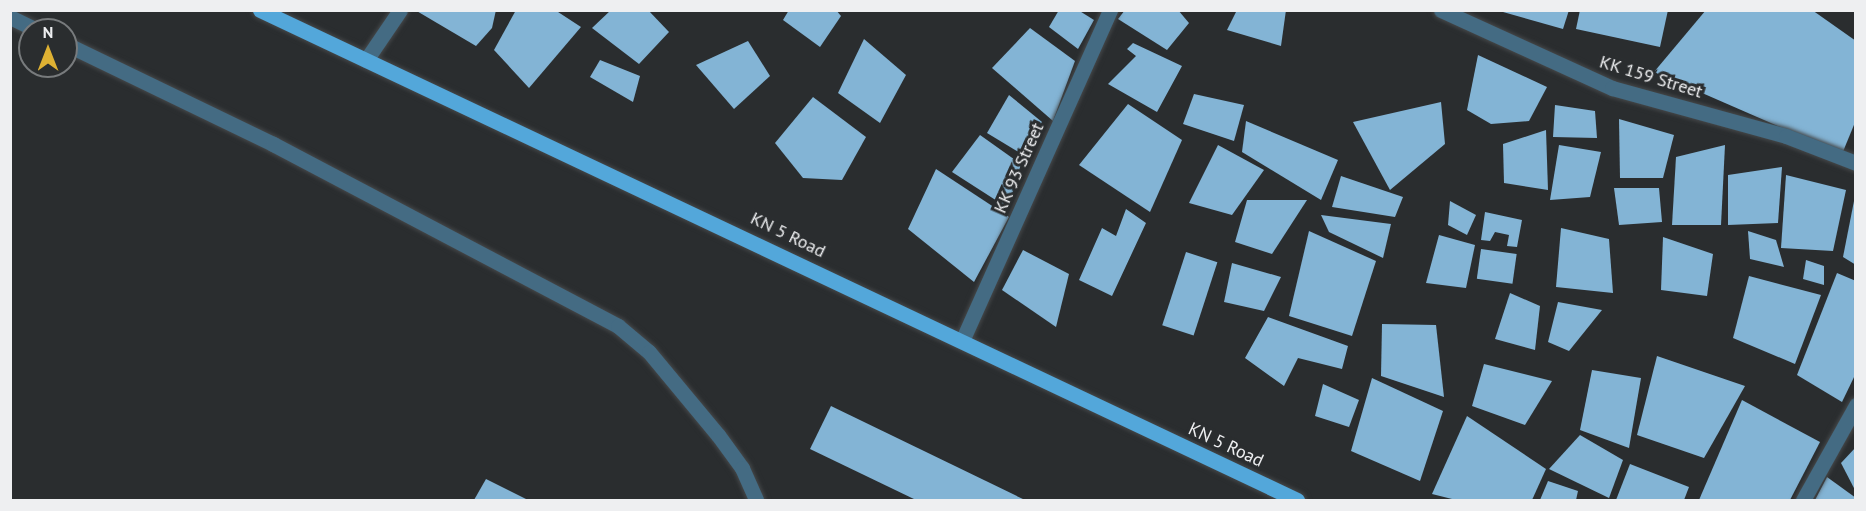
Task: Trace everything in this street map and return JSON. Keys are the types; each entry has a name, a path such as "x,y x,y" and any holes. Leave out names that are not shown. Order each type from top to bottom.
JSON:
{"main road":[{"name":"KN 5 Road","path":"260,10 1297,501"}],"street":[{"path":"366,60 400,10"},
{"name":"KK 93 Street","path":"962,341 1110,10"},
{"name":"KK 159 Street","path":"1441,10 1612,88 1786,136 1856,163"},
{"path":"78,50 273,144 618,326 649,352 718,435 742,468 756,501"},
{"path":"1803,501 1856,405"}],"building":[{"path":"415,10 496,10 492,28 476,46"},
{"path":"516,10 555,10 581,27 529,88 494,50"},
{"path":"611,10 648,10 669,32 639,64 592,28"},
{"path":"789,10 836,10 841,16 820,47 783,20"},
{"path":"1059,10 1078,10 1094,20 1078,49 1049,27"},
{"path":"1125,10 1178,10 1189,23 1167,50 1118,19"},
{"path":"1237,10 1286,10 1281,46 1227,30"},
{"path":"1496,10 1569,10 1563,29"},
{"path":"1580,10 1668,10 1660,47 1576,29"},
{"path":"1706,10 1812,10 1856,41 1856,120 1842,154 1654,72"},
{"path":"1030,28 1075,61 1053,121 992,68"},
{"path":"864,39 906,75 880,123 838,93"},
{"path":"748,41 770,76 734,109 696,65"},
{"path":"1133,43 1182,66 1157,112 1108,84 1136,56 1127,49"},
{"path":"1478,55 1547,87 1529,121 1491,124 1467,110"},
{"path":"600,60 640,76 633,102 590,77"},
{"path":"1194,94 1244,105 1234,141 1183,124"},
{"path":"1009,95 1042,122 1025,156 987,133"},
{"path":"813,97 866,137 842,180 803,178 775,143"},
{"path":"1441,102 1445,144 1390,190 1353,122"},
{"path":"1128,104 1182,140 1150,212 1079,165"},
{"path":"1555,105 1595,111 1597,138 1553,137"},
{"path":"1619,119 1674,135 1663,178 1620,178"},
{"path":"1246,121 1338,160 1321,200 1242,152"},
{"path":"1546,130 1548,190 1504,183 1503,144"},
{"path":"980,135 1021,164 1008,208 952,172"},
{"path":"1218,145 1264,170 1232,215 1189,203"},
{"path":"1559,145 1601,152 1590,197 1550,200"},
{"path":"1725,145 1721,225 1672,225 1676,157"},
{"path":"1782,167 1778,223 1728,225 1728,175"},
{"path":"936,169 1009,217 974,282 908,229"},
{"path":"1786,175 1846,190 1833,251 1781,248"},
{"path":"1341,176 1403,197 1395,217 1332,207"},
{"path":"1614,188 1659,188 1662,222 1619,225"},
{"path":"1247,200 1307,200 1272,254 1235,242"},
{"path":"1450,201 1476,215 1467,235 1448,225"},
{"path":"1854,201 1856,201 1856,265 1843,257"},
{"path":"1126,209 1146,223 1112,296 1079,280 1102,228 1116,236"},
{"path":"1485,212 1522,220 1517,247 1507,246 1509,235 1495,232 1490,241 1481,240"},
{"path":"1321,215 1391,224 1383,258 1329,232"},
{"path":"1561,228 1609,239 1613,293 1556,287"},
{"path":"1309,231 1376,261 1352,336 1289,316"},
{"path":"1748,231 1776,240 1784,267 1750,259"},
{"path":"1439,235 1475,245 1466,288 1426,283"},
{"path":"1663,237 1713,254 1707,296 1661,290"},
{"path":"1481,249 1517,254 1512,284 1477,279"},
{"path":"1023,250 1069,274 1056,327 1002,290"},
{"path":"1186,252 1217,262 1194,335 1162,325"},
{"path":"1806,260 1824,266 1824,285 1803,279"},
{"path":"1232,263 1281,277 1264,311 1224,302"},
{"path":"1837,273 1856,281 1856,373 1842,402 1797,375"},
{"path":"1749,276 1821,295 1795,364 1733,338"},
{"path":"1510,293 1540,306 1535,350 1495,339"},
{"path":"1558,302 1602,310 1569,351 1548,342"},
{"path":"1268,317 1348,346 1342,369 1298,358 1284,386 1245,358"},
{"path":"1382,324 1436,325 1444,397 1381,376"},
{"path":"1657,356 1745,386 1704,458 1637,435"},
{"path":"1484,364 1552,381 1525,425 1472,406"},
{"path":"1592,370 1641,378 1629,448 1580,430"},
{"path":"1372,378 1443,411 1420,481 1351,451"},
{"path":"1323,384 1359,400 1349,427 1315,416"},
{"path":"1742,400 1820,442 1790,500 1699,500"},
{"path":"831,406 1025,500 916,500 810,449"},
{"path":"1467,416 1546,469 1532,500 1456,500 1432,494"},
{"path":"1580,435 1623,460 1609,498 1549,469"},
{"path":"1856,447 1856,492 1841,463"},
{"path":"1630,464 1689,487 1684,500 1616,500"},
{"path":"1827,477 1856,498 1856,500 1815,500"},
{"path":"486,479 528,500 474,500"},
{"path":"1548,481 1578,491 1576,500 1540,500"}]}
